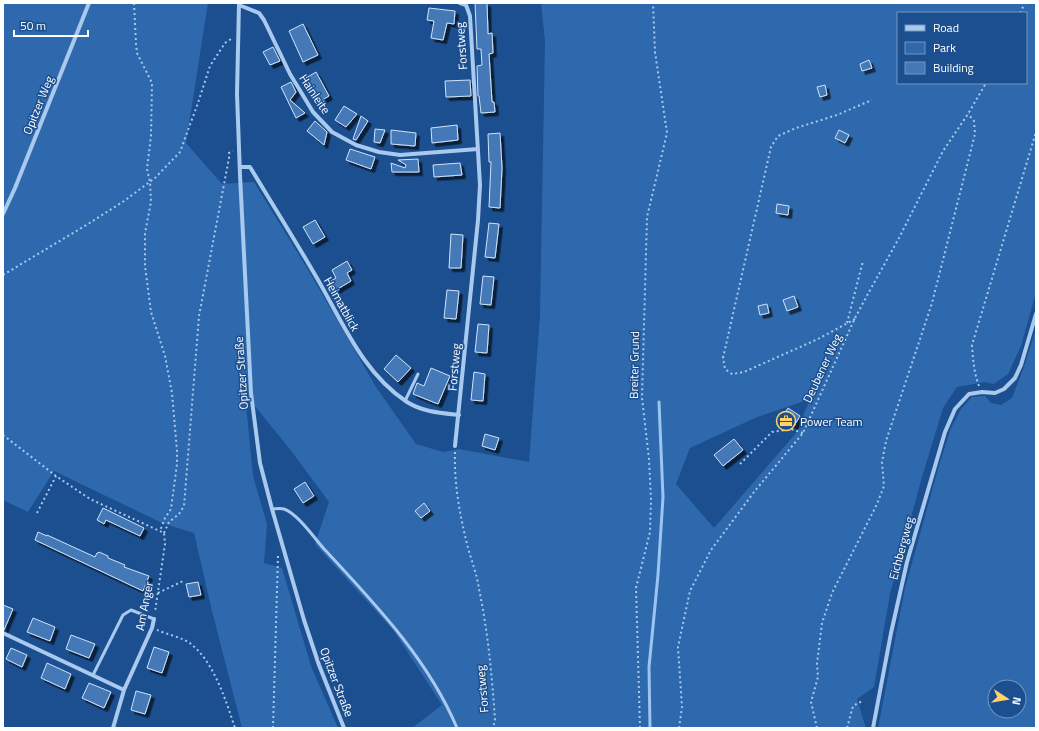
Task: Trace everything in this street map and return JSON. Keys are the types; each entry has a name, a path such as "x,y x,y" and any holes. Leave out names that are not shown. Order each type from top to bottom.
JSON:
{"street":[{"name":"Opitzer Weg","path":"3,214 18,181 89,3"},
{"name":"Forstweg","path":"455,446 478,220 480,185 470,16 466,5 460,3"},
{"name":"Opitzer Straße","path":"239,4 237,35 237,94 240,167 251,392 260,463 304,620 319,665 344,728"},
{"name":"Hainleite","path":"239,4 258,13 264,20 290,74 313,112 332,132 356,145 379,152 400,155 478,149"},
{"name":"Heimatblick","path":"240,167 250,166 314,274 356,349 380,381 405,401 429,412 459,415"},
{"path":"982,392 995,393 1004,389 1015,378 1021,365 1036,314"},
{"name":"Eichbergweg","path":"873,728 891,633 907,562 945,432 955,409 963,400 969,394 982,392"},
{"name":"Am Anger","path":"113,728 124,690 152,628 154,619"},
{"path":"3,633 124,690"}],"lane":[{"path":"405,401 418,374"},
{"path":"272,509 284,509 297,518 395,627 438,690 457,728"},
{"path":"93,675 123,615 131,610 154,619"}],"path":[{"path":"134,3 137,53 152,83 151,136 147,169 150,182 151,202 145,233 145,266 151,312 165,356 172,393 177,450 172,509 165,518 160,530"},
{"name":"Breiter Grund","path":"640,728 636,588 650,532 651,500 649,459 642,398 647,217 667,132 655,52 653,3"},
{"path":"1020,12 1025,3"},
{"path":"3,275 94,221 124,201 150,182 180,152 210,66 225,43 237,35"},
{"name":"Deubener Weg","path":"679,728 682,707 678,647 690,591 711,550 754,492 803,434 855,318 944,151 985,84"},
{"path":"855,318 847,324 798,348 744,372 732,374 725,369 723,358 771,147 778,136 796,128 837,115 872,100"},
{"path":"817,728 811,702 818,677 817,664 822,623 832,593 877,504 884,486 882,462 886,440 932,303 975,134 974,121 968,114"},
{"path":"982,392 975,376 972,345 1036,132"},
{"path":"3,435 56,476 90,499 164,533 169,522 179,514 184,506 199,316 229,153 240,148"},
{"path":"847,324 863,261"},
{"path":"740,464 772,432 791,429 800,431 803,434"},
{"name":"Forstweg","path":"455,446 454,471 457,499 479,588 492,682 495,720 493,728"},
{"path":"37,513 56,476"},
{"name":"Am Anger","path":"154,619 165,544 164,533"},
{"path":"273,728 278,555"},
{"path":"158,594 183,580"},
{"path":"152,628 190,643 206,658 226,700 235,728"},
{"path":"847,728 853,706 862,701"}],"green space":[{"path":"3,3 208,3 186,143 222,184 254,182 310,273 376,387 416,444 443,452 459,449 529,462 540,316 545,41 541,3 1036,3 1036,293 1021,346 1008,374 994,384 985,382 957,387 943,408 922,477 890,594 874,687 857,699 866,728 412,728 442,705 394,631 315,544 329,502 292,452 245,394 253,476 267,524 264,563 282,568 311,666 338,728 242,728 194,533 162,523 54,471 28,512 3,500","holes":["810,399 796,433 714,528 676,484 690,448 755,418"]},
{"path":"1036,329 1036,728 878,728 905,588 951,428 961,409 972,397 985,396 991,403 1001,405 1012,398"}],"building":[{"path":"475,3 487,3 488,34 492,33 493,53 489,54 492,102 494,102 495,112 481,113 478,96 477,66 482,65 481,49 477,49"},
{"path":"429,8 455,11 454,24 447,23 443,40 431,38 434,21 427,20"},
{"path":"303,24 318,55 303,62 289,31"},
{"path":"273,47 280,61 270,65 263,52"},
{"path":"869,60 872,68 862,71 860,64"},
{"path":"316,72 329,96 319,102 306,78"},
{"path":"470,80 471,96 446,97 445,81"},
{"path":"291,82 296,92 290,100 305,113 296,118 281,87"},
{"path":"825,85 827,95 820,97 817,87"},
{"path":"344,106 357,114 346,127 335,120"},
{"path":"361,116 368,121 356,140 353,139"},
{"path":"315,121 327,132 324,145 307,131"},
{"path":"457,125 458,140 432,143 431,128"},
{"path":"375,129 385,130 380,143 374,142"},
{"path":"391,130 416,133 415,146 391,144"},
{"path":"839,130 849,135 845,143 835,138"},
{"path":"500,133 502,168 500,208 489,207 491,162 489,162 488,134"},
{"path":"350,149 375,157 371,169 346,160"},
{"path":"418,159 419,172 392,172 391,163 405,168 406,165 398,160"},
{"path":"460,163 462,175 434,177 433,165"},
{"path":"777,204 789,206 788,215 776,213"},
{"path":"315,220 325,237 313,244 303,227"},
{"path":"489,223 499,224 495,258 485,257"},
{"path":"451,234 463,235 461,268 449,268"},
{"path":"347,261 352,270 347,273 351,281 336,290 331,281 336,278 332,270"},
{"path":"483,276 494,277 491,305 480,304"},
{"path":"447,290 459,291 456,319 444,318"},
{"path":"794,296 798,307 787,311 783,300"},
{"path":"767,304 769,313 760,315 758,306"},
{"path":"478,324 489,325 487,353 475,352"},
{"path":"396,355 411,368 398,382 384,369"},
{"path":"431,368 450,376 438,404 413,394 417,383 424,386"},
{"path":"474,372 485,374 483,401 471,400"},
{"path":"788,408 800,416 794,426 782,419"},
{"path":"485,434 499,438 495,450 482,446"},
{"path":"734,439 743,450 723,466 714,455"},
{"path":"305,482 314,496 303,503 294,489"},
{"path":"424,503 430,511 421,518 415,511"},
{"path":"103,508 144,528 140,536 106,520 104,524 97,520"},
{"path":"38,532 95,557 99,552 108,556 108,558 125,565 124,567 149,576 143,591 35,540"},
{"path":"198,582 201,595 189,597 186,584"},
{"path":"3,605 13,609 4,630 3,630"},
{"path":"33,618 55,627 50,641 27,632"},
{"path":"71,635 95,644 89,658 66,649"},
{"path":"154,647 169,652 162,673 147,668"},
{"path":"11,648 27,655 22,667 6,659"},
{"path":"47,663 71,674 65,689 41,678"},
{"path":"89,683 111,692 104,708 82,698"},
{"path":"136,691 151,695 145,714 131,710"}],"waterway":[{"path":"650,728 649,667 658,575 663,497 659,402"}],"place":[{"name":"Power Team","path":"786,421"}]}
